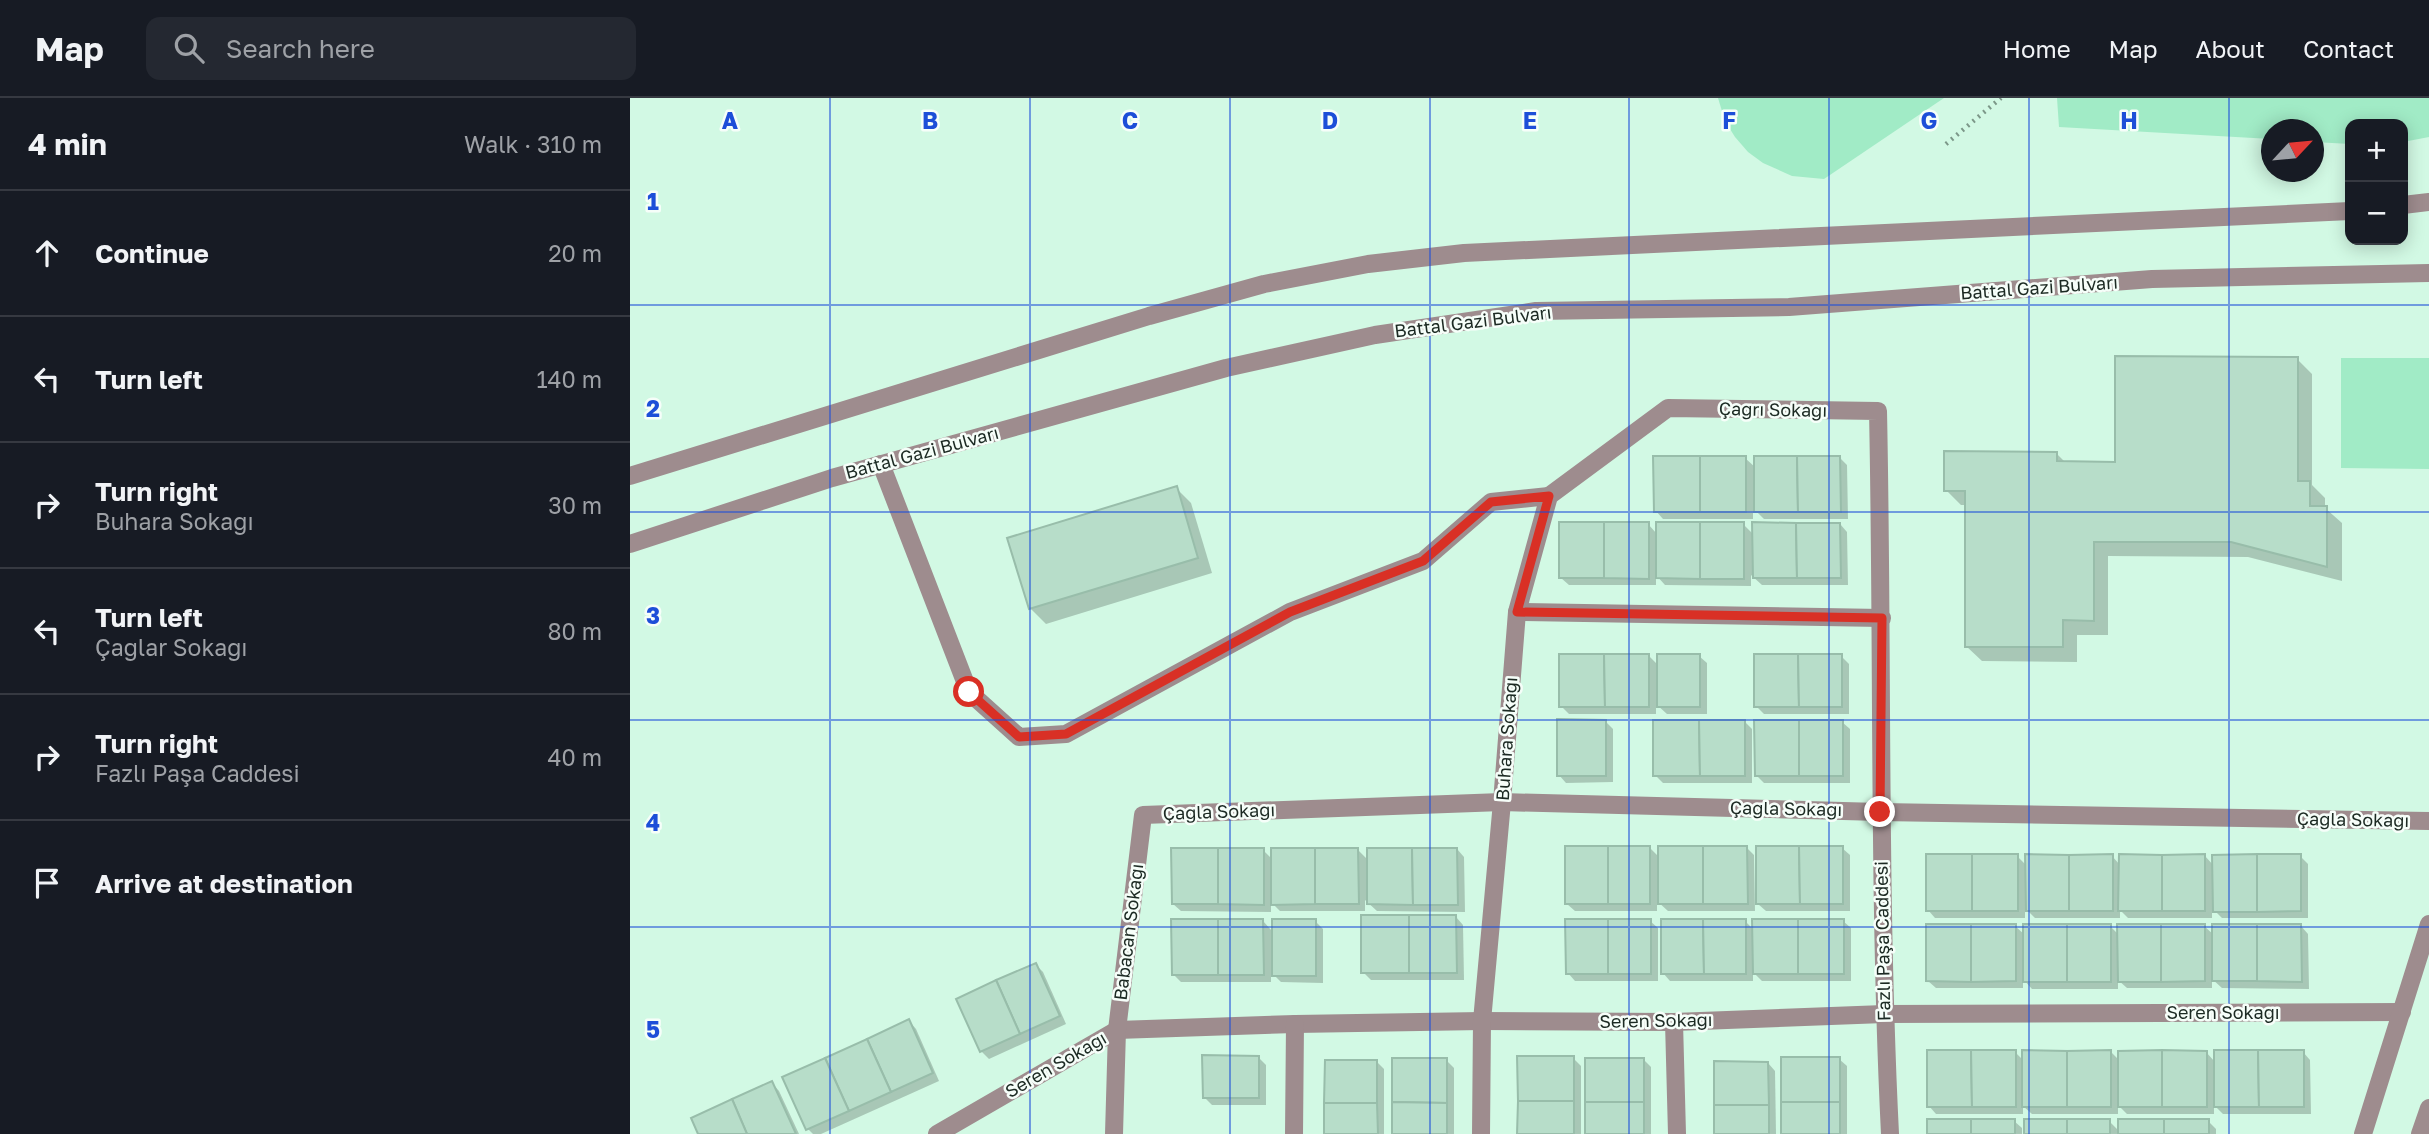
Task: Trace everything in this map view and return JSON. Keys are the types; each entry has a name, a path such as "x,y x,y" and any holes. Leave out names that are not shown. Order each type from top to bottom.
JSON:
{"street":[{"path":"630,476 1149,316 1264,284 1368,264 1464,253 2345,211"},
{"name":"Battal Gazi Bulvarı","path":"630,544 881,464 1226,368 1375,335 1536,311 1789,307 2152,279 2426,274"},
{"name":"Çağrı Sokağı","path":"1549,496 1668,408 1878,411"},
{"name":"Fazlı Paşa Caddesi","path":"1878,411 1882,618 1880,812 1884,1014 1890,1134"},
{"path":"881,464 969,692 1019,737 1066,734 1290,612 1423,561 1491,502 1549,496"},
{"name":"Buhara Sokağı","path":"1481,1134 1482,1021 1517,612 1549,496"},
{"path":"1517,612 1882,618"},
{"name":"Çağla Sokağı","path":"1143,815 1502,802 1880,812 2429,821"},
{"name":"Babacan Sokağı","path":"1114,1134 1117,1030 1143,815"},
{"path":"2363,1134 2429,924"},
{"name":"Seren Sokağı","path":"937,1134 1117,1030 1482,1021 1674,1022 1884,1014 2402,1012"},
{"path":"1674,1022 1677,1134"},
{"path":"1294,1024 1294,1134"},
{"path":"2420,1134 2429,1108"}],"path":[{"path":"1946,144 2001,98"}],"green space":[{"path":"1718,98 1944,98 1824,179 1792,176 1763,163 1748,152 1725,121"},
{"path":"2057,98 2429,98 2429,137 2408,141 2408,119 2345,119 2345,144 2324,143 2324,119 2261,119 2261,138 2059,127"},
{"path":"2341,358 2429,358 2429,469 2341,468"}],"building":[{"path":"2115,356 2298,357 2298,481 2310,481 2310,506 2327,506 2327,567 2231,542 2094,542 2094,621 2063,620 2063,647 1965,647 1965,491 1944,491 1944,451 2057,452 2057,461 2115,462"},
{"path":"1653,456 1700,456 1700,512 1654,512"},
{"path":"1700,456 1746,456 1746,512 1700,512"},
{"path":"1754,456 1797,456 1798,512 1754,512"},
{"path":"1797,456 1840,456 1841,512 1798,512"},
{"path":"1177,486 1198,558 1029,609 1007,538"},
{"path":"1559,522 1604,522 1604,578 1559,578"},
{"path":"1604,522 1649,522 1649,579 1604,578"},
{"path":"1656,522 1700,522 1700,579 1656,578"},
{"path":"1700,522 1744,522 1744,579 1700,579"},
{"path":"1752,522 1796,523 1797,578 1753,578"},
{"path":"1796,523 1840,523 1841,578 1797,578"},
{"path":"1559,654 1604,654 1605,707 1559,707"},
{"path":"1604,654 1649,654 1649,707 1605,707"},
{"path":"1657,654 1700,654 1700,707 1657,707"},
{"path":"1754,654 1798,654 1799,707 1754,707"},
{"path":"1798,654 1842,654 1842,707 1799,707"},
{"path":"1557,719 1606,720 1606,776 1557,776"},
{"path":"1653,720 1699,720 1700,776 1653,776"},
{"path":"1699,720 1745,720 1745,776 1700,776"},
{"path":"1754,720 1799,720 1799,776 1755,776"},
{"path":"1799,720 1843,720 1843,776 1799,776"},
{"path":"1565,846 1608,846 1608,904 1565,904"},
{"path":"1608,846 1650,846 1650,904 1608,904"},
{"path":"1658,846 1703,846 1703,904 1658,904"},
{"path":"1703,846 1747,846 1748,904 1703,904"},
{"path":"1756,846 1799,846 1800,904 1756,904"},
{"path":"1799,846 1843,846 1843,904 1800,904"},
{"path":"1171,848 1218,848 1218,904 1172,904"},
{"path":"1218,848 1264,848 1264,905 1218,904"},
{"path":"1271,848 1315,848 1315,904 1271,905"},
{"path":"1315,848 1358,848 1359,904 1315,904"},
{"path":"1367,848 1412,848 1413,905 1367,904"},
{"path":"1412,848 1457,848 1458,905 1413,905"},
{"path":"1926,854 1972,854 1972,911 1926,911"},
{"path":"1972,854 2018,854 2018,911 1972,911"},
{"path":"2025,854 2069,855 2069,911 2026,911"},
{"path":"2113,854 2113,911 2069,911 2069,855"},
{"path":"2119,854 2162,855 2162,911 2118,911"},
{"path":"2205,854 2205,911 2162,911 2162,855"},
{"path":"2257,854 2257,912 2213,912 2212,855"},
{"path":"2257,854 2301,854 2301,911 2257,912"},
{"path":"1361,915 1409,915 1409,973 1361,973"},
{"path":"1409,915 1456,915 1457,973 1409,973"},
{"path":"1171,919 1218,919 1218,975 1172,975"},
{"path":"1218,919 1263,919 1264,975 1218,975"},
{"path":"1272,919 1316,919 1316,976 1272,976"},
{"path":"1565,919 1608,919 1608,974 1566,974"},
{"path":"1608,919 1651,919 1651,974 1608,974"},
{"path":"1661,919 1703,919 1704,974 1661,974"},
{"path":"1703,919 1746,919 1746,974 1704,974"},
{"path":"1752,919 1798,919 1798,974 1753,974"},
{"path":"1798,919 1844,919 1844,974 1798,974"},
{"path":"1926,924 1971,924 1971,982 1926,981"},
{"path":"1971,924 2016,924 2016,981 1971,982"},
{"path":"2023,924 2067,924 2067,982 2023,982"},
{"path":"2067,924 2111,924 2111,982 2067,982"},
{"path":"2117,924 2161,924 2161,982 2118,982"},
{"path":"2161,924 2205,924 2205,981 2161,982"},
{"path":"2212,924 2257,924 2257,981 2212,981"},
{"path":"2257,924 2301,924 2302,982 2257,981"},
{"path":"1036,963 1060,1016 1020,1034 996,980"},
{"path":"996,980 1020,1034 980,1052 956,999"},
{"path":"909,1019 933,1073 891,1092 867,1039"},
{"path":"867,1039 891,1092 849,1111 825,1058"},
{"path":"1927,1050 1971,1050 1972,1107 1927,1107"},
{"path":"1971,1050 2016,1050 2016,1107 1972,1107"},
{"path":"2022,1050 2067,1051 2067,1107 2022,1107"},
{"path":"2111,1050 2111,1107 2067,1107 2067,1051"},
{"path":"2162,1050 2162,1107 2118,1107 2118,1051"},
{"path":"2162,1050 2207,1051 2207,1107 2162,1107"},
{"path":"2214,1050 2258,1050 2259,1107 2214,1107"},
{"path":"2258,1050 2304,1050 2304,1107 2259,1107"},
{"path":"1202,1055 1259,1056 1259,1098 1203,1098"},
{"path":"1517,1056 1574,1056 1574,1101 1518,1101"},
{"path":"1781,1057 1840,1057 1840,1102 1781,1102"},
{"path":"825,1058 849,1111 806,1130 782,1077"},
{"path":"1392,1058 1447,1058 1447,1103 1392,1102"},
{"path":"1585,1058 1644,1058 1644,1102 1585,1102"},
{"path":"1325,1060 1377,1060 1377,1103 1324,1103"},
{"path":"1714,1061 1768,1062 1769,1105 1714,1105"},
{"path":"772,1081 796,1134 747,1134 732,1099"},
{"path":"732,1099 747,1134 698,1134 691,1118"},
{"path":"1518,1101 1574,1101 1574,1134 1517,1134"},
{"path":"1392,1102 1447,1103 1447,1134 1392,1134"},
{"path":"1585,1102 1644,1102 1644,1134 1585,1134"},
{"path":"1781,1102 1840,1102 1840,1134 1781,1134"},
{"path":"1324,1103 1377,1103 1378,1134 1324,1134"},
{"path":"1714,1105 1769,1105 1769,1134 1714,1134"},
{"path":"1927,1119 1971,1119 1971,1134 1927,1134"},
{"path":"1971,1119 2015,1119 2015,1134 1971,1134"},
{"path":"2024,1119 2067,1119 2067,1134 2024,1134"},
{"path":"2067,1119 2110,1119 2110,1134 2067,1134"},
{"path":"2118,1119 2164,1119 2164,1134 2118,1134"},
{"path":"2164,1119 2209,1119 2209,1134 2164,1134"}],"route":[{"path":"969,692 1019,737 1066,734 1290,612 1423,561 1491,502 1549,496 1517,612 1882,618 1880,812"}]}
